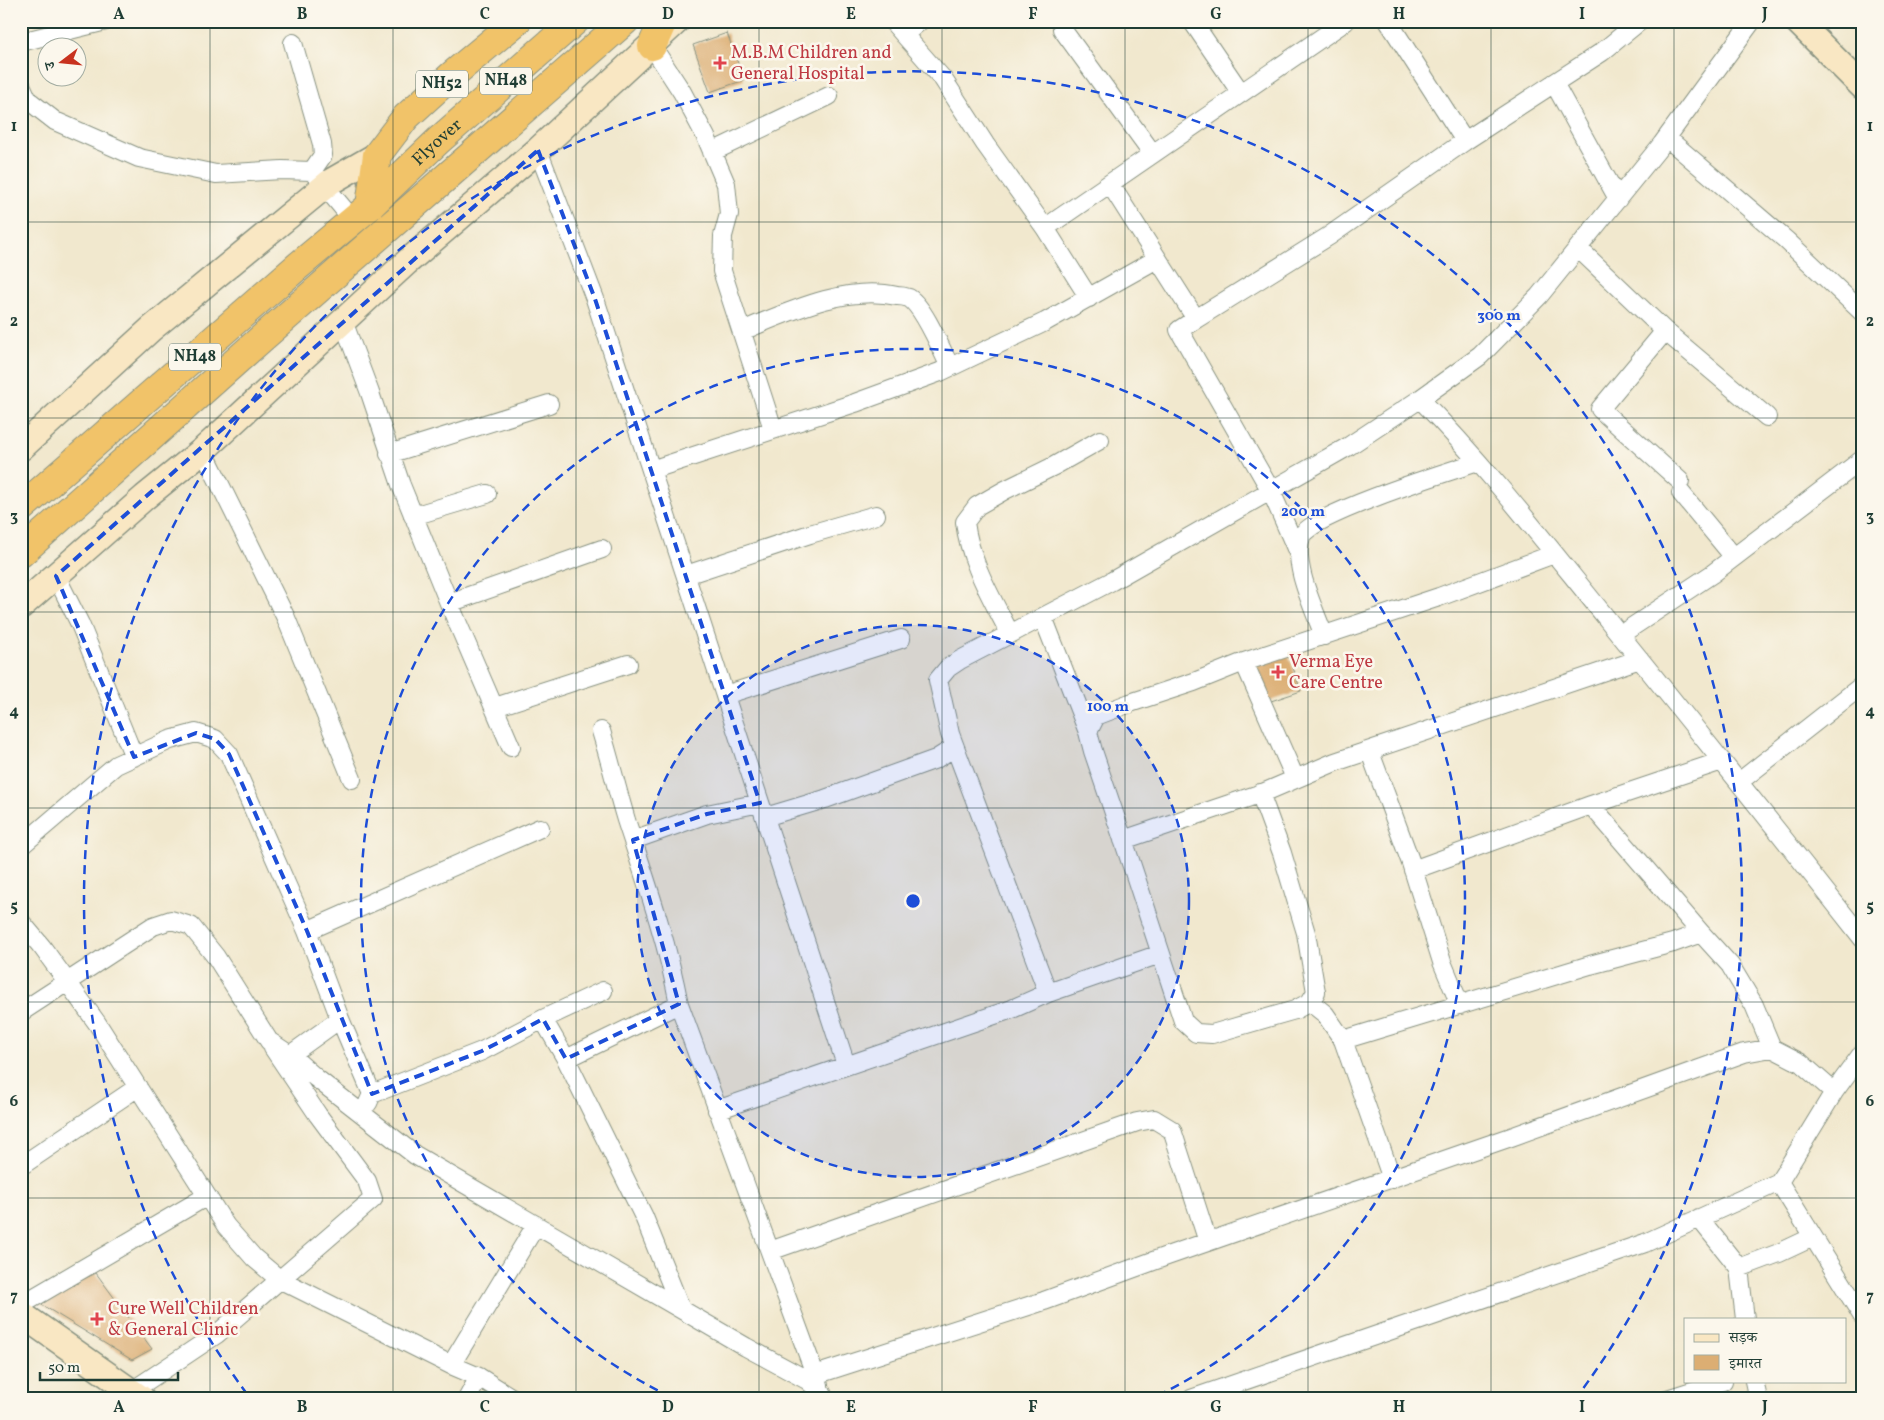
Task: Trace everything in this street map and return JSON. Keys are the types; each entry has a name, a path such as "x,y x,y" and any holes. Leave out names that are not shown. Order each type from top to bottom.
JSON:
{"highway":[{"name":"Flyover","path":"361,213 438,141 575,21"},
{"name":"NH48","path":"21,553 261,339 625,21"},
{"path":"652,46 662,21"},
{"name":"NH52","path":"361,213 377,155 406,117 512,23"},
{"name":"NH48","path":"21,508 361,213"}],"street":[{"path":"21,42 106,21"},
{"path":"21,606 145,497 203,450 407,262 538,150 677,21"},
{"path":"892,21 942,79 985,144 1045,228 1089,298"},
{"path":"904,35 920,21"},
{"path":"1192,21 1241,94"},
{"path":"1388,21 1465,141"},
{"path":"1324,636 1300,566 1298,553 1271,491 1179,330 1329,236 1465,141 1602,52 1640,21"},
{"path":"1048,993 950,734 938,680 948,668 960,660 1112,581 1350,446 1480,356 1539,296 1578,248 1667,138 1752,21"},
{"path":"1796,21 1863,87"},
{"path":"1045,228 1241,94 1336,24"},
{"path":"1062,29 1153,154"},
{"path":"293,43 322,144 318,179"},
{"path":"652,46 682,92 726,184 728,214 723,236 722,271 773,429"},
{"path":"1554,83 1618,198"},
{"path":"21,85 28,100 55,121 139,158 216,174 282,170 318,179 361,213"},
{"path":"712,152 829,96"},
{"path":"1667,138 1786,240 1863,313"},
{"path":"538,150 595,300 846,1065"},
{"path":"21,448 151,328 318,179 377,155"},
{"path":"1110,184 1196,319"},
{"path":"1578,248 1665,331 1767,417"},
{"path":"651,470 855,403 950,367 1045,322 1157,259"},
{"path":"742,331 800,308 853,294 881,292 909,298 926,319 950,367"},
{"path":"343,321 370,393 389,454 449,603 511,747"},
{"path":"1665,331 1600,409 1681,487 1734,557"},
{"path":"1420,399 1478,462 1554,554 1739,782 1863,939"},
{"path":"389,454 549,404"},
{"path":"1010,634 979,573 968,541 966,522 977,506 1100,440"},
{"path":"203,450 286,618 352,779"},
{"path":"1620,635 1712,574 1863,459"},
{"path":"1298,553 1301,535 1311,525 1340,511 1478,462"},
{"path":"414,516 487,494"},
{"path":"686,575 810,534 876,515"},
{"path":"449,603 602,549"},
{"path":"1088,732 1096,716 1130,703 1194,682 1244,662 1439,597 1554,554"},
{"path":"56,576 80,624 134,756"},
{"path":"1043,617 1088,732 1183,1021 1196,1033 1212,1034 1296,1010 1310,1002 1316,992 1306,933 1282,853 1260,793"},
{"path":"725,695 900,639"},
{"path":"1123,840 1260,793 1335,762 1370,752 1640,659"},
{"path":"1244,662 1295,778"},
{"path":"495,707 628,664"},
{"path":"1739,782 1862,687"},
{"path":"601,731 650,891 673,974 679,1004 716,1110 823,1396"},
{"path":"21,846 116,765 170,740 196,733 215,739 229,754 307,931 340,1019 372,1094"},
{"path":"633,840 707,814 762,810 826,799 936,759 955,747"},
{"path":"1370,752 1413,870 1442,962 1460,1005"},
{"path":"1413,870 1592,805 1722,761"},
{"path":"1592,805 1730,965 1754,1005 1772,1048"},
{"path":"307,931 540,828"},
{"path":"21,1012 153,926 171,920 191,926 216,957 268,1041 318,1115 367,1181 373,1199 217,1334 131,1396 21,1314"},
{"path":"21,922 42,947 98,1023 226,1226 254,1258 279,1279 451,1365 479,1377 514,1399"},
{"path":"1343,1040 1590,965 1673,943 1701,933"},
{"path":"716,1110 1012,1009 1048,993 1160,954"},
{"path":"362,1114 372,1094 482,1050 603,991"},
{"path":"1310,1002 1325,1014 1343,1040 1392,1179"},
{"path":"566,1059 679,1004"},
{"path":"290,1055 340,1019"},
{"path":"543,1019 566,1059 644,1216 681,1309"},
{"path":"268,1041 290,1055 316,1078 415,1155 807,1380 823,1396"},
{"path":"815,1375 1044,1301 1392,1179 1744,1052 1772,1048 1801,1063 1834,1092"},
{"path":"1198,1398 1645,1243 1779,1182 1834,1092 1863,1052"},
{"path":"21,1166 138,1087"},
{"path":"770,1251 1137,1122 1154,1119 1172,1130 1208,1242"},
{"path":"1779,1182 1863,1316"},
{"path":"21,1305 207,1196"},
{"path":"1699,1218 1739,1268 1745,1318"},
{"path":"451,1365 536,1225"},
{"path":"1739,1268 1779,1253 1813,1237"},
{"path":"467,1399 479,1377"},
{"path":"1667,1399 1720,1382"},
{"path":"1754,1382 1758,1399"}],"highlighted area":[{"path":"538,150 595,299 760,803 707,814 633,840 679,1004 566,1059 543,1019 482,1051 372,1094 307,931 229,754 215,739 196,733 134,757 56,576"}],"building":[{"path":"727,33 744,80 710,92 693,45"},
{"path":"1288,653 1301,691 1268,702 1255,664"},
{"path":"96,1273 152,1349 132,1360 37,1302"}],"place":[{"name":"M.B.M Children and General Hospital","path":"720,63"},
{"name":"Verma Eye Care Centre","path":"1278,672"},
{"name":"Cure Well Children & General Clinic","path":"97,1319"}]}
